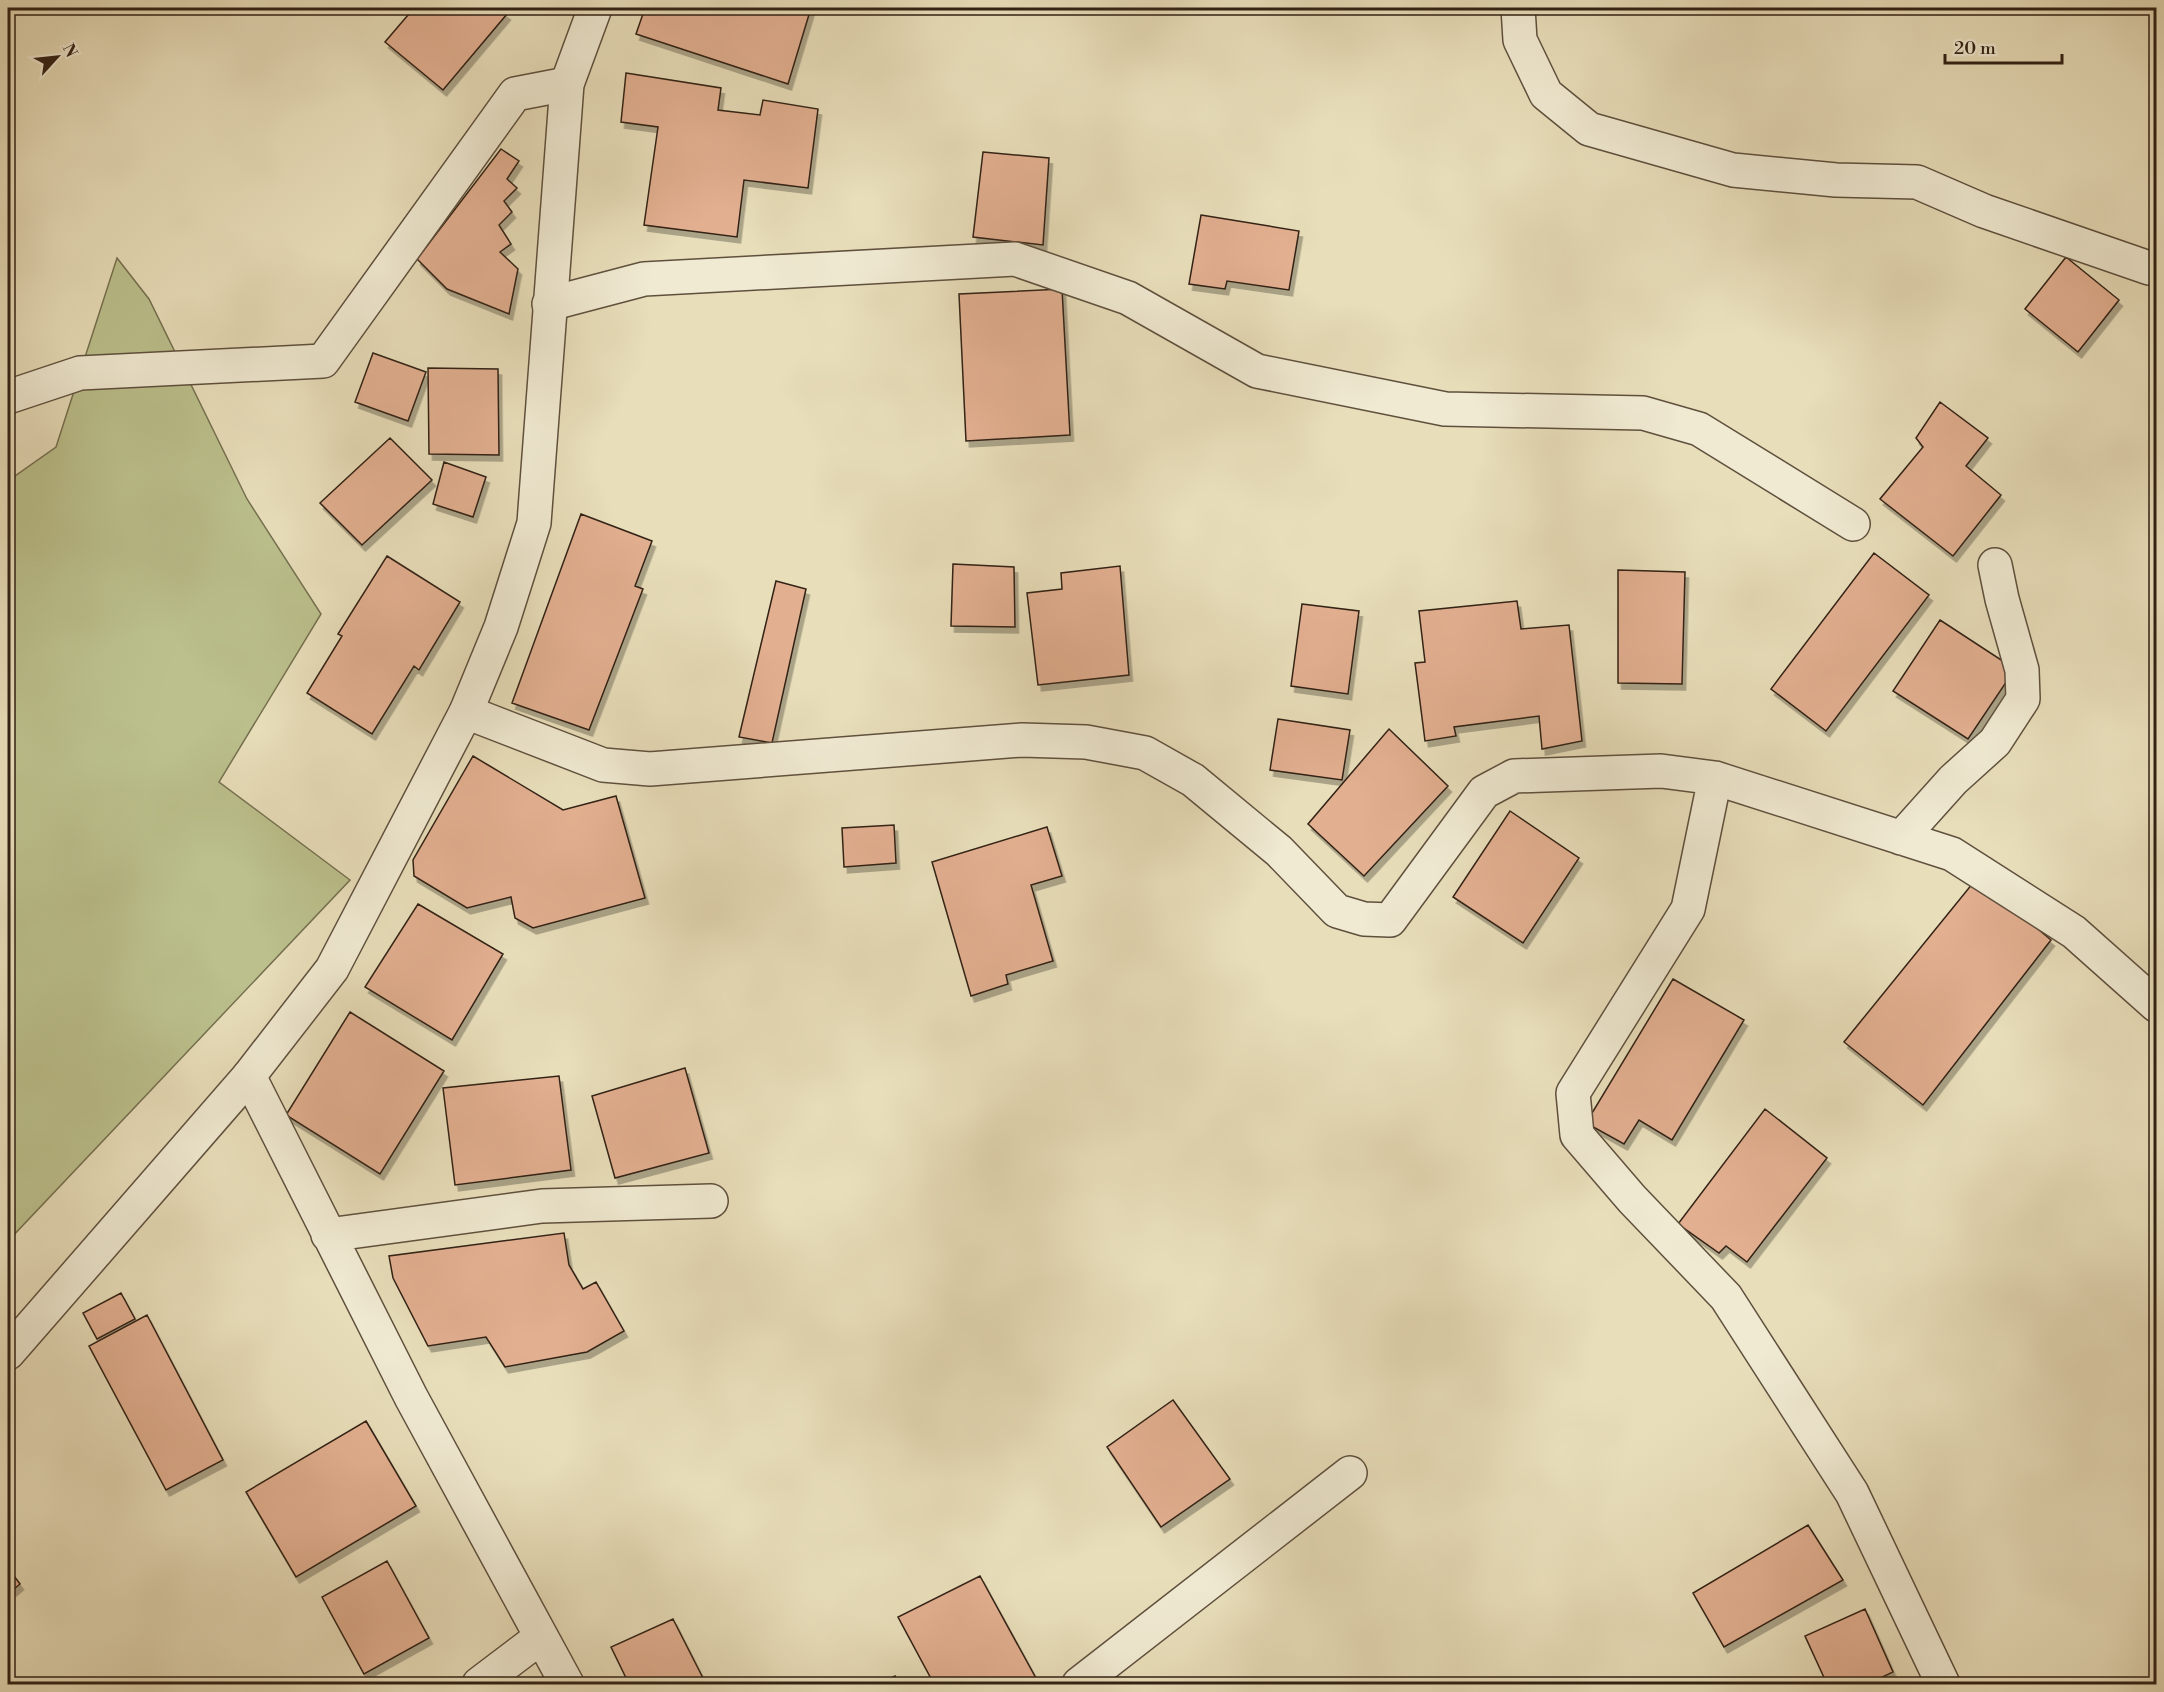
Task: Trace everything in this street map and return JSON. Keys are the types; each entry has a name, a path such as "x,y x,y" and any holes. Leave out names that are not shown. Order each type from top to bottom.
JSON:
{"street":[{"path":"8,1353 249,1076 332,969 466,712 501,627 534,523 567,84 595,8"},
{"path":"1518,8 1520,40 1546,94 1589,129 1733,170 1836,180 1917,182 1984,211 2149,268"},
{"path":"8,397 80,373 323,361 515,94 567,84"},
{"path":"549,304 644,279 1015,259 1128,298 1257,371 1445,409 1643,413 1699,429 1853,524"},
{"path":"1901,838 1953,780 1995,742 2023,699 2022,670 1995,565"},
{"path":"466,712 603,765 650,769 1022,740 1086,742 1145,753 1193,780 1279,851 1337,911 1364,919 1390,920 1484,792 1514,776 1661,771 1715,778 1952,854 2074,932 2157,1005"},
{"path":"1715,778 1688,909 1573,1093 1577,1135 1632,1199 1726,1297 1852,1493 1943,1684"},
{"path":"249,1076 411,1397 567,1684"},
{"path":"328,1235 542,1206 711,1201"},
{"path":"1079,1684 1350,1473"},
{"path":"479,1684 541,1637"}],"green space":[{"path":"117,258 149,299 247,499 321,614 219,782 350,880 8,1241 8,481 56,447"}],"building":[{"path":"414,8 499,8 507,14 443,90 385,42"},
{"path":"645,8 811,8 788,84 636,34"},
{"path":"626,73 721,88 718,110 760,115 763,100 818,109 808,188 744,180 737,237 644,225 658,127 621,122"},
{"path":"501,149 519,161 507,179 517,188 504,201 512,212 499,225 511,244 500,252 518,269 509,314 447,289 417,259"},
{"path":"983,152 1049,158 1043,245 973,237"},
{"path":"1201,215 1299,231 1289,290 1227,281 1225,289 1189,284"},
{"path":"2066,257 2119,300 2078,352 2025,309"},
{"path":"1062,289 1070,435 966,441 959,294"},
{"path":"373,353 426,372 408,421 355,402"},
{"path":"428,368 498,369 499,455 429,454"},
{"path":"1940,402 1988,438 1966,466 2001,495 1953,556 1880,499 1923,447 1916,438"},
{"path":"390,438 432,480 362,545 320,503"},
{"path":"444,462 486,477 473,517 433,504"},
{"path":"581,514 652,541 635,586 643,589 589,730 512,703"},
{"path":"1874,553 1929,595 1826,731 1771,689"},
{"path":"387,556 460,602 419,670 414,666 372,734 307,693 342,636 338,634"},
{"path":"953,564 1014,567 1015,627 951,626"},
{"path":"1120,566 1129,675 1038,685 1027,593 1062,589 1061,573"},
{"path":"1618,570 1685,572 1682,684 1618,683"},
{"path":"776,581 806,589 772,743 739,737"},
{"path":"1517,601 1521,629 1569,625 1582,741 1542,749 1539,716 1454,727 1456,736 1425,741 1415,663 1425,662 1419,611"},
{"path":"1302,604 1359,611 1348,694 1291,686"},
{"path":"1940,620 2015,669 1968,739 1893,691"},
{"path":"1278,719 1350,730 1342,780 1270,770"},
{"path":"1389,729 1448,786 1364,876 1308,824"},
{"path":"473,756 563,810 616,796 645,898 533,928 515,918 511,897 467,908 414,876 413,860"},
{"path":"1510,811 1579,858 1523,943 1453,897"},
{"path":"894,825 896,863 844,867 842,828"},
{"path":"1047,827 1062,876 1031,885 1053,961 1006,975 1008,984 971,996 932,862"},
{"path":"1977,878 2051,940 1923,1105 1844,1042"},
{"path":"418,904 503,954 452,1040 365,987"},
{"path":"1673,979 1744,1020 1672,1140 1639,1120 1624,1144 1586,1123"},
{"path":"350,1012 444,1071 380,1174 286,1115"},
{"path":"685,1068 709,1153 615,1178 592,1096"},
{"path":"559,1076 571,1170 455,1185 443,1088"},
{"path":"1765,1109 1827,1158 1747,1262 1726,1246 1719,1253 1678,1224"},
{"path":"564,1233 569,1265 583,1289 596,1282 624,1331 587,1352 505,1367 486,1337 428,1346 393,1278 389,1256"},
{"path":"121,1293 135,1319 97,1339 83,1313"},
{"path":"147,1315 223,1460 166,1490 89,1346"},
{"path":"1173,1400 1230,1479 1161,1527 1107,1447"},
{"path":"366,1421 416,1506 296,1577 246,1492"},
{"path":"1808,1525 1843,1580 1724,1647 1693,1593"},
{"path":"387,1561 429,1638 364,1674 322,1597"},
{"path":"8,1568 20,1584 8,1594"},
{"path":"980,1576 1037,1680 1029,1684 934,1684 898,1617"},
{"path":"1865,1609 1893,1672 1868,1684 1827,1684 1805,1636"},
{"path":"673,1619 706,1684 629,1684 611,1647"},
{"path":"895,1676 900,1684 878,1684"}]}
